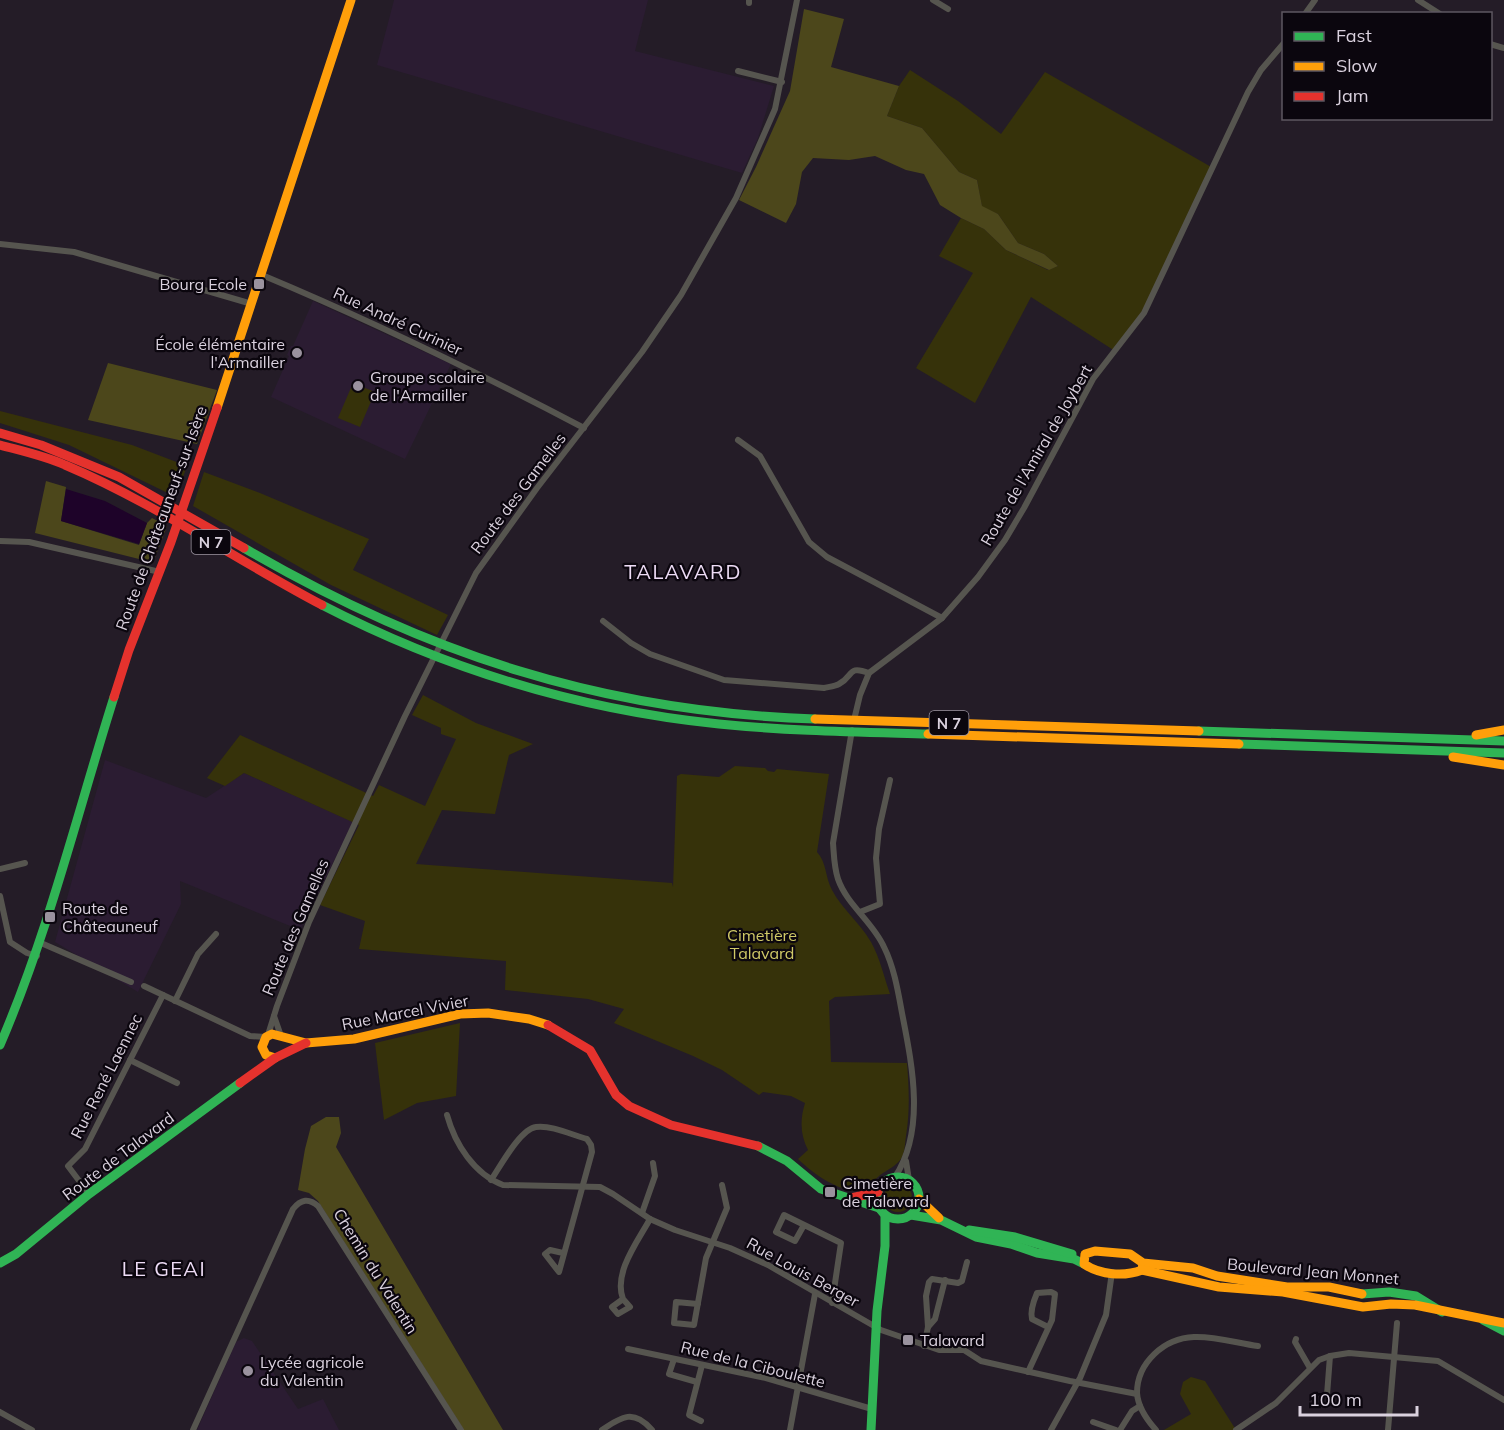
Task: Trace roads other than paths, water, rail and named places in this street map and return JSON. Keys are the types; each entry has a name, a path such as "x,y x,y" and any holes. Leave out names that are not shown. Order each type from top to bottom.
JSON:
{"main road":[{"name":"Route de Châteauneuf-sur-Isère","path":"0,1045 37,956 125,663 171,541 262,275 351,0"},
{"name":"N 7","path":"0,433 39,443 93,464 132,483 303,581 374,617 454,651 592,693 654,705 783,718 1504,741"},
{"name":"N 7","path":"0,445 65,465 152,508 304,596 417,651 495,679 592,705 653,717 726,726 975,737 1504,753"},
{"path":"1452,739 1504,730"},
{"path":"1433,751 1457,758 1504,765"},
{"name":"Rue Marcel Vivier","path":"285,1052 306,1043 354,1039 460,1014 488,1013 529,1019 553,1027 590,1050 616,1095 629,1106 671,1125 738,1140 766,1149 787,1161 813,1184 882,1212"},
{"path":"255,1073 267,1036 282,1037 286,1048 285,1052 275,1058 266,1055 263,1049"},
{"name":"Rue Marcel Vivier","path":"282,1037 306,1043"},
{"name":"Route de Talavard","path":"0,1263 33,1241 89,1194 275,1058"},
{"path":"870,1430 876,1328 885,1246 882,1212 877,1203 878,1192 886,1181 895,1177 909,1180 917,1188 919,1199 915,1211 899,1220 892,1229 885,1246"},
{"path":"845,1198 858,1198 878,1192"},
{"name":"Boulevard Jean Monnet","path":"919,1199 941,1220"},
{"path":"882,1212 899,1220"},
{"name":"Boulevard Jean Monnet","path":"911,1215 941,1220 963,1230 1015,1237 1065,1252 1085,1259 1094,1271 1131,1274 1142,1267"},
{"name":"Boulevard Jean Monnet","path":"1085,1259 1095,1251 1130,1254 1142,1267 1219,1287 1283,1292 1363,1307 1391,1304 1415,1305 1504,1323"},
{"name":"Boulevard Jean Monnet","path":"1480,1319 1504,1331"}],"street":[{"name":"Route des Gamelles","path":"267,1036 309,922 405,716 476,573 537,488 642,352 681,296 720,229 775,109 797,0"},
{"path":"933,0 948,9"},
{"path":"1418,0 1437,12"},
{"name":"Route de l'Amiral de Joybert","path":"860,912 838,879 833,843 860,695 869,674 942,618 978,577 1005,540 1093,379 1144,313 1248,92 1261,70 1282,44"},
{"path":"738,71 782,82"},
{"path":"0,244 74,252 252,304"},
{"name":"Rue André Curinier","path":"262,275 487,377 584,428"},
{"path":"738,440 760,456 809,542 827,557 942,618"},
{"path":"0,541 29,542 160,572"},
{"path":"603,621 631,643 650,654 724,680 824,688 840,684 851,671 859,670 869,674"},
{"path":"890,780 879,829 876,858 880,904 860,912 885,948 898,992 910,1054 913,1108 906,1161 909,1180"},
{"path":"0,868 26,863"},
{"path":"0,896 10,942 27,953 37,956"},
{"path":"175,1001 198,954 216,934"},
{"path":"41,943 131,982"},
{"path":"144,986 250,1036 263,1049"},
{"name":"Rue René Laennec","path":"89,1194 68,1166 85,1149 163,995"},
{"name":"Route des Gamelles","path":"274,1016 282,1037"},
{"path":"250,1036 267,1036"},
{"path":"130,1060 177,1083"},
{"path":"447,1115 454,1136 462,1150 481,1173 491,1180 512,1148 526,1131 533,1127 544,1126 587,1139 592,1152 563,1254"},
{"path":"895,1177 906,1161"},
{"path":"642,1213 655,1176 653,1163"},
{"name":"Rue Louis Berger","path":"491,1180 503,1185 527,1187 600,1187 650,1218 675,1230 743,1253 768,1265 876,1328 939,1350 964,1350 981,1361 1137,1394"},
{"path":"698,1304 676,1302 674,1323 694,1325 698,1304 706,1258 727,1208 722,1185"},
{"name":"Chemin du Valentin","path":"193,1430 293,1209 298,1203 306,1200 313,1201 318,1206 461,1430"},
{"path":"804,1225 795,1241 776,1232 784,1215 841,1243 832,1303"},
{"path":"623,1299 619,1289 626,1263 650,1218"},
{"path":"924,1346 928,1327 926,1296 929,1282 932,1279 962,1281 967,1262"},
{"path":"1051,1430 1077,1382 1106,1315 1112,1272"},
{"path":"928,1327 935,1319 945,1280"},
{"path":"1028,1372 1052,1320 1055,1294 1038,1293 1031,1315 1032,1319 1048,1328"},
{"path":"790,1430 815,1294"},
{"path":"1388,1430 1397,1323"},
{"path":"1156,1430 1147,1420 1137,1394 1146,1363 1156,1352 1177,1340 1194,1337 1258,1346"},
{"path":"1296,1339 1295,1342 1310,1368"},
{"name":"Rue de la Ciboulette","path":"628,1349 797,1387 872,1409"},
{"path":"1236,1430 1276,1403 1319,1360 1349,1353 1438,1360 1504,1400"},
{"path":"1327,1395 1330,1356"},
{"path":"674,1359 669,1374 697,1382"},
{"path":"701,1421 689,1415 702,1365"},
{"path":"1093,1422 1118,1430 1132,1411 1140,1406"},
{"path":"0,1412 32,1430"},
{"path":"602,1430 619,1418 628,1416 644,1421 651,1430"}],"place":[{"name":"Bourg Ecole","path":"259,284"},
{"name":"École élémentaire l'Armailler","path":"297,353"},
{"name":"Groupe scolaire de l'Armailler","path":"358,386"},
{"name":"Route de Châteauneuf","path":"50,917"},
{"name":"Cimetière de Talavard","path":"830,1192"},
{"name":"Talavard","path":"908,1340"},
{"name":"Lycée agricole du Valentin","path":"248,1371"}],"district":[{"name":"TALAVARD","path":"683,571"},
{"name":"LE GEAI","path":"164,1268"}],"park label":[{"name":"Cimetière Talavard","path":"762,944"}]}
